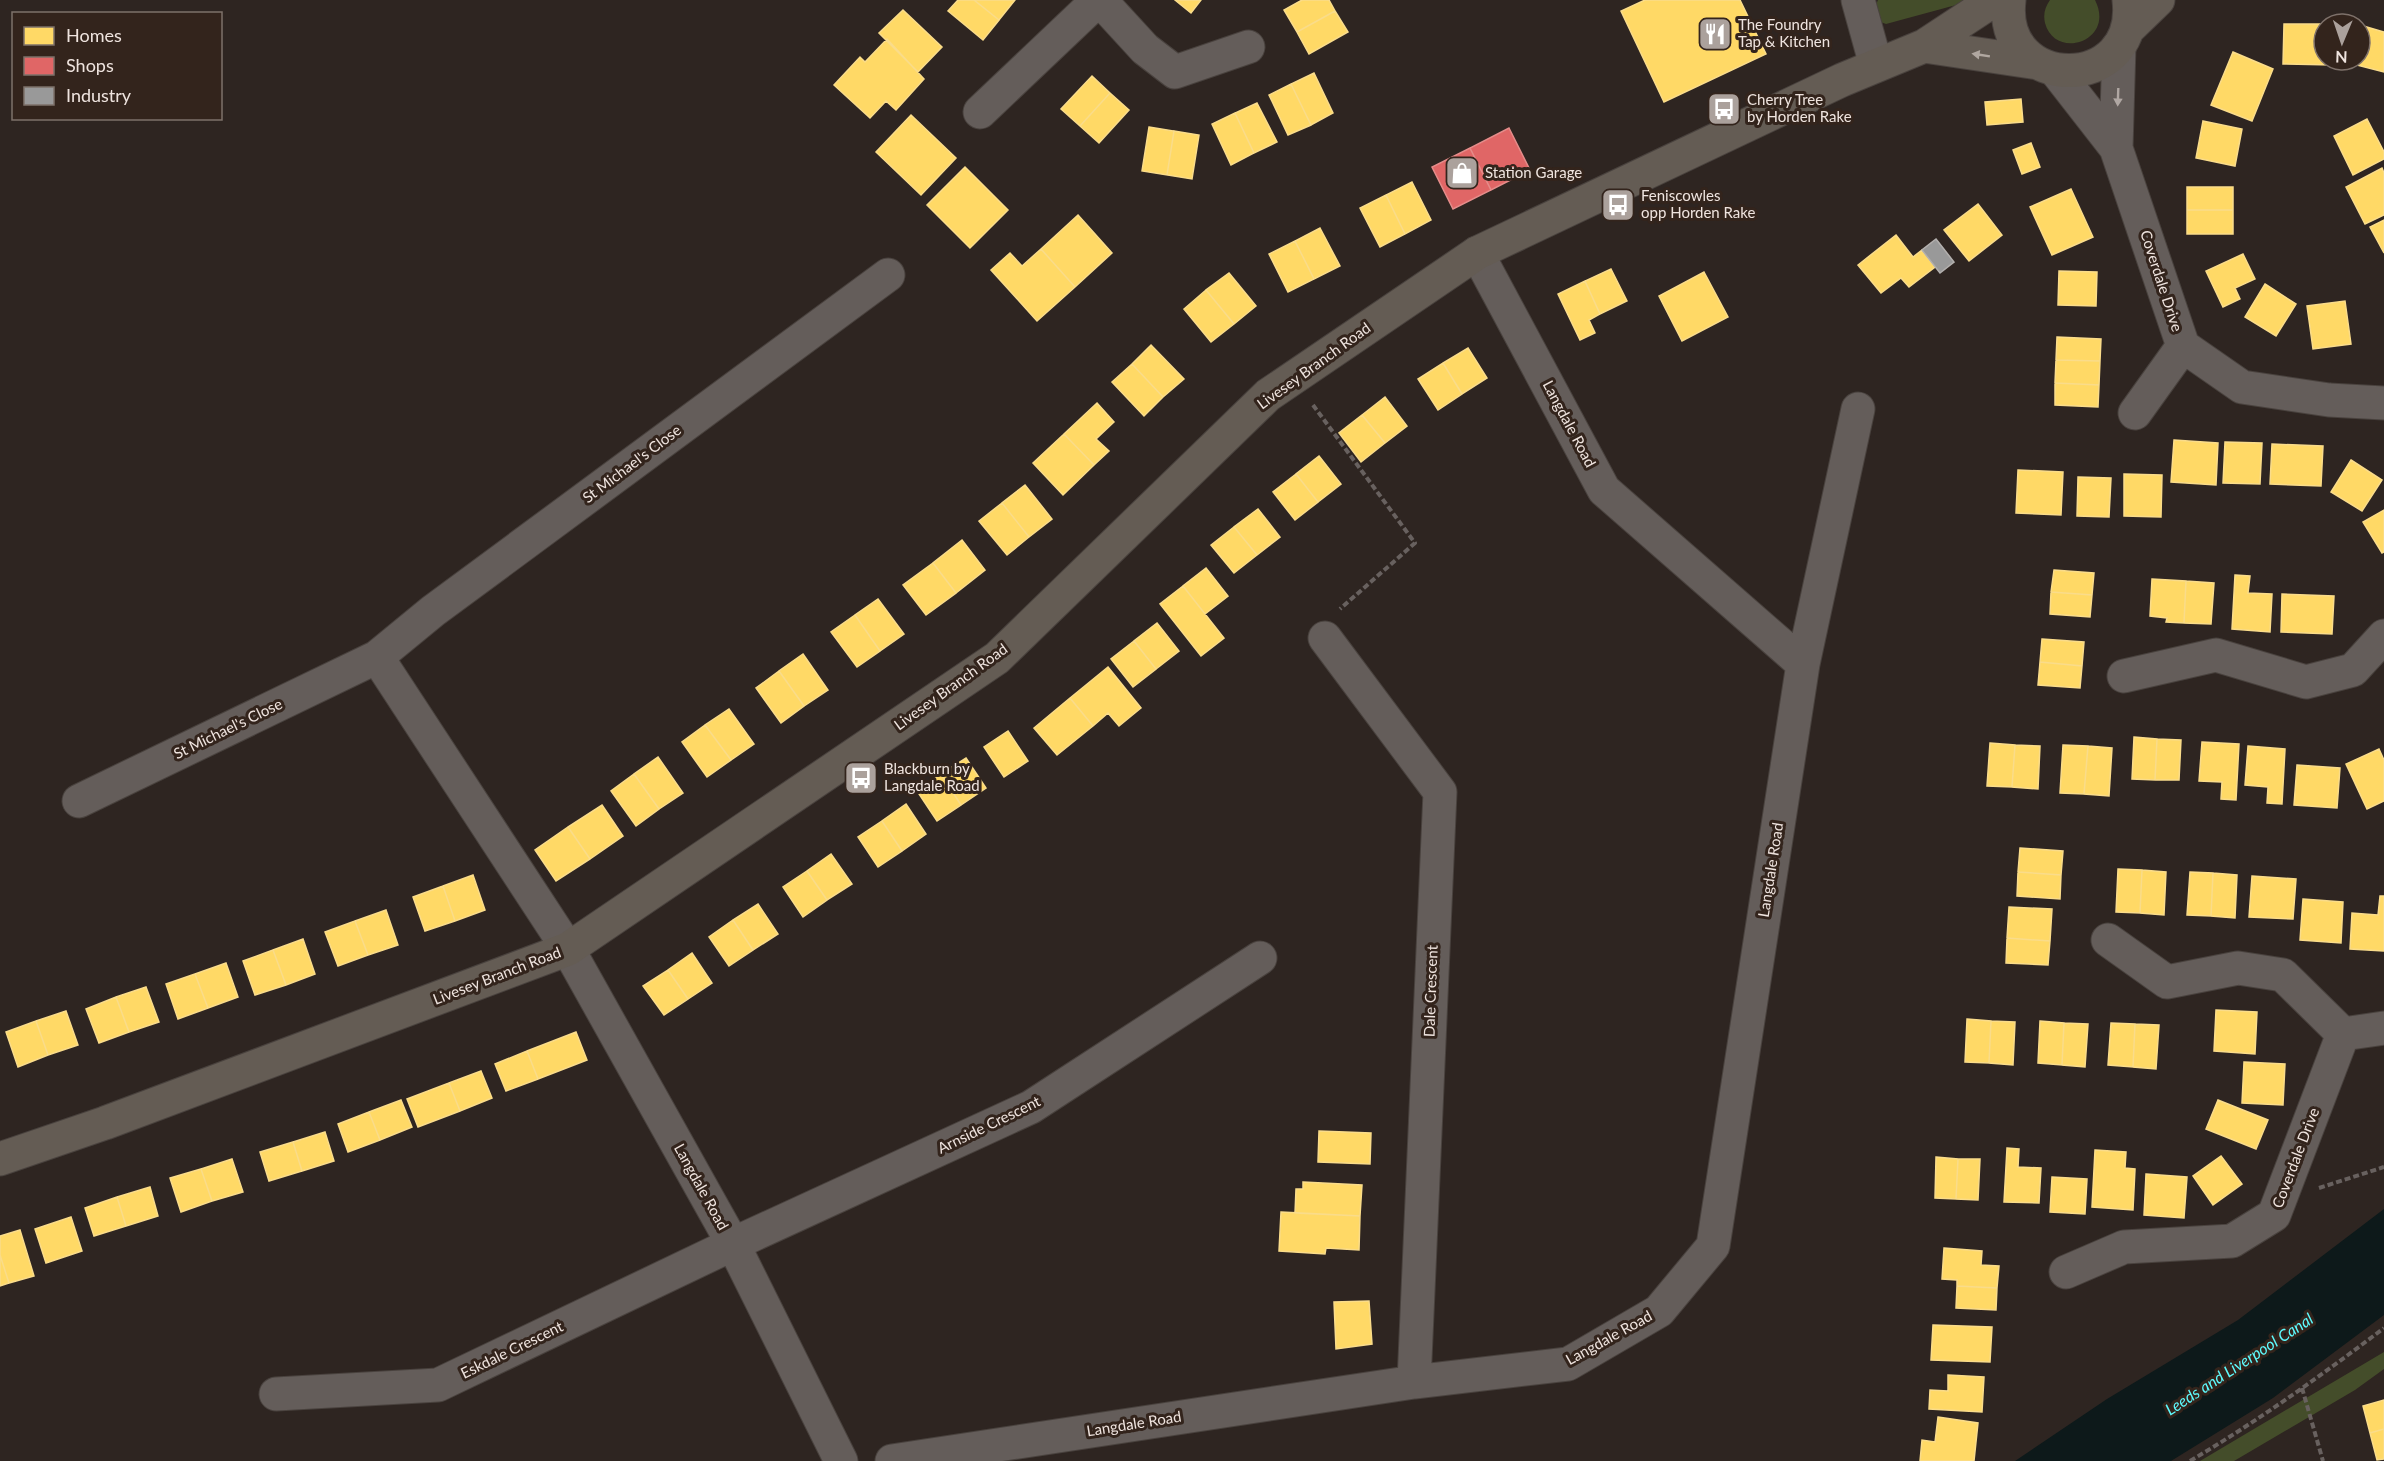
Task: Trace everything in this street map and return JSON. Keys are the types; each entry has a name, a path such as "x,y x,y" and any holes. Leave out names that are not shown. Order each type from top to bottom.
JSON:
{"main road":[{"name":"Livesey Branch Road","path":"0,1159 105,1123 568,949 997,658 1268,395 1477,253 1876,65 1924,46 1994,0"},
{"path":"2009,0 2008,16 2011,30 2022,49 2047,67"},
{"path":"1924,46 2074,72 2091,68 2107,59 2126,25 2158,0"}],"street":[{"path":"980,112 1099,0 1145,49 1175,72 1248,47"},
{"path":"1858,0 1876,65"},
{"name":"Coverdale Drive","path":"2116,148 2126,25"},
{"name":"Coverdale Drive","path":"2047,67 2116,148 2183,346 2242,387 2329,400 2384,403"},
{"name":"Langdale Road","path":"1477,253 1604,490 1803,664"},
{"name":"St Michael's Close","path":"79,801 377,657 433,611 888,274"},
{"path":"2135,413 2183,346"},
{"name":"Langdale Road","path":"892,1461 1414,1382 1568,1364 1659,1311 1713,1246 1803,664 1858,409"},
{"path":"2124,676 2216,655 2306,682 2353,670 2384,636"},
{"name":"Dale Crescent","path":"1325,638 1440,792 1414,1382"},
{"path":"377,657 568,949"},
{"path":"2108,940 2167,982 2238,968 2283,975 2343,1034 2384,1028"},
{"name":"Langdale Road","path":"568,949 733,1244 841,1461"},
{"name":"Arnside Crescent","path":"733,1244 1031,1107 1260,958"},
{"name":"Coverdale Drive","path":"2066,1272 2124,1247 2232,1241 2274,1215 2343,1034"},
{"name":"Eskdale Crescent","path":"276,1394 438,1385 733,1244"}],"path":[{"path":"1309,400 1415,543 1317,630 1325,638"},
{"path":"2280,1199 2384,1167"},
{"path":"2190,1461 2236,1434 2384,1328"},
{"path":"2302,1388 2323,1461"}],"green space":[{"path":"1878,0 1967,0 1886,24 1870,18"},
{"path":"2050,0 2095,0 2099,14 2097,26 2091,35 2082,41 2071,43 2060,41 2051,35 2044,17"},
{"path":"2384,1352 2384,1369 2355,1390 2234,1461 2200,1461"}],"water":[{"name":"Leeds and Liverpool Canal","path":"2384,1209 2384,1315 2273,1398 2171,1461 2015,1461 2107,1399 2238,1320"}],"building: Homes":[{"path":"958,0 974,0 999,20 983,40 948,11"},
{"path":"974,0 1015,0 999,20"},
{"path":"1175,0 1201,0 1191,13"},
{"path":"1302,0 1329,0 1335,11 1297,32 1284,10"},
{"path":"1645,0 1740,0 1766,54 1664,102 1621,11"},
{"path":"903,10 942,47 918,72 879,33"},
{"path":"1335,11 1348,32 1309,54 1297,32"},
{"path":"2284,24 2312,24 2312,65 2283,64"},
{"path":"2372,28 2384,32 2384,72 2372,69"},
{"path":"887,39 924,79 896,110 886,101 870,118 834,85 860,57 865,62"},
{"path":"2233,52 2273,69 2252,121 2211,105"},
{"path":"1314,73 1333,113 1311,125 1291,84"},
{"path":"1092,76 1110,93 1080,126 1061,109"},
{"path":"1291,84 1311,125 1288,135 1269,95"},
{"path":"1110,93 1129,110 1099,143 1080,126"},
{"path":"2021,99 2023,122 1987,125 1985,102"},
{"path":"1257,103 1277,142 1254,153 1235,113"},
{"path":"1235,113 1254,153 1231,165 1212,124"},
{"path":"911,115 956,158 921,195 876,152"},
{"path":"2367,119 2384,152 2384,159 2353,175 2334,136"},
{"path":"2203,121 2242,129 2235,166 2196,158"},
{"path":"1149,127 1174,131 1167,175 1142,171"},
{"path":"1174,131 1199,135 1192,179 1167,175"},
{"path":"2031,143 2040,167 2022,174 2013,150"},
{"path":"965,167 1008,210 970,248 927,205"},
{"path":"2382,168 2384,215 2365,224 2346,187"},
{"path":"1412,182 1431,220 1405,234 1386,195"},
{"path":"2187,187 2233,187 2233,210 2187,210"},
{"path":"2071,189 2093,237 2052,255 2030,207"},
{"path":"1386,195 1405,234 1380,247 1360,208"},
{"path":"1978,204 2002,235 1969,261 1944,230"},
{"path":"2187,210 2233,210 2233,234 2187,234"},
{"path":"1078,215 1112,253 1075,287 1041,249"},
{"path":"2384,220 2384,253 2370,227"},
{"path":"1320,228 1340,266 1314,279 1295,241"},
{"path":"1896,235 1913,257 1922,250 1935,267 1909,287 1901,278 1881,293 1858,265"},
{"path":"1295,241 1314,279 1288,292 1269,254"},
{"path":"1041,249 1075,287 1037,321 991,270 1010,253 1022,266"},
{"path":"2243,254 2255,279 2235,288 2240,299 2223,307 2206,271"},
{"path":"1611,269 1627,301 1600,314 1585,281"},
{"path":"2059,271 2097,272 2096,306 2058,305"},
{"path":"1704,272 1728,317 1682,341 1659,296"},
{"path":"1229,273 1256,306 1234,324 1206,290"},
{"path":"1585,281 1600,314 1589,320 1595,333 1580,340 1558,294"},
{"path":"2265,284 2296,304 2276,336 2245,317"},
{"path":"1206,290 1234,324 1211,342 1184,309"},
{"path":"2345,301 2351,344 2313,349 2307,306"},
{"path":"2057,337 2101,339 2100,361 2056,360"},
{"path":"1151,345 1184,379 1163,397 1132,364"},
{"path":"1468,348 1487,378 1462,394 1443,363"},
{"path":"2056,360 2100,361 2099,385 2055,383"},
{"path":"1443,363 1462,394 1438,410 1418,379"},
{"path":"1132,364 1163,397 1144,416 1112,382"},
{"path":"2055,383 2099,385 2098,407 2055,405"},
{"path":"1385,397 1407,426 1385,443 1362,415"},
{"path":"1097,403 1114,422 1096,439 1109,451 1094,465 1064,434"},
{"path":"1362,415 1385,443 1361,462 1339,433"},
{"path":"1064,434 1094,465 1063,495 1033,463"},
{"path":"2174,440 2218,443 2216,485 2171,482"},
{"path":"2225,442 2262,443 2260,484 2223,483"},
{"path":"2272,444 2323,446 2321,486 2270,484"},
{"path":"1319,456 1341,484 1318,502 1296,474"},
{"path":"2351,460 2382,480 2362,511 2331,492"},
{"path":"2018,470 2063,472 2061,515 2016,513"},
{"path":"1296,474 1318,502 1295,520 1273,492"},
{"path":"2124,474 2162,475 2161,517 2124,516"},
{"path":"2078,477 2111,478 2109,517 2077,516"},
{"path":"1025,485 1052,519 1029,537 1002,503"},
{"path":"1002,503 1029,537 1007,555 979,521"},
{"path":"1258,509 1280,537 1257,555 1234,527"},
{"path":"2384,510 2384,552 2382,553 2363,522"},
{"path":"1234,527 1257,555 1234,573 1211,545"},
{"path":"962,540 985,570 956,593 933,563"},
{"path":"933,563 956,593 926,615 903,585"},
{"path":"1206,568 1228,596 1205,614 1183,586"},
{"path":"2054,570 2094,573 2092,595 2051,592"},
{"path":"2235,575 2250,576 2248,593 2272,594 2270,632 2232,629"},
{"path":"2152,579 2186,581 2184,623 2166,622 2167,618 2150,616"},
{"path":"2186,581 2214,583 2211,624 2184,623"},
{"path":"1183,586 1224,638 1201,656 1160,604"},
{"path":"2051,592 2092,595 2090,617 2050,614"},
{"path":"2282,594 2334,596 2332,634 2281,632"},
{"path":"878,599 904,634 880,651 855,615"},
{"path":"855,615 880,651 857,667 831,632"},
{"path":"1157,623 1179,651 1156,669 1134,641"},
{"path":"2042,639 2084,642 2082,666 2040,662"},
{"path":"1134,641 1156,669 1133,687 1111,659"},
{"path":"803,654 828,690 804,706 779,671"},
{"path":"2040,662 2082,666 2080,688 2038,685"},
{"path":"1108,667 1141,708 1119,726 1108,713 1093,726 1070,698"},
{"path":"779,671 804,706 781,723 756,688"},
{"path":"1070,698 1093,726 1057,755 1034,728"},
{"path":"729,709 754,744 731,760 705,725"},
{"path":"705,725 731,760 707,777 682,742"},
{"path":"1008,731 1028,761 1004,777 984,747"},
{"path":"2134,737 2157,739 2155,780 2132,779"},
{"path":"2157,739 2181,740 2179,780 2155,780"},
{"path":"2202,742 2239,744 2236,800 2221,799 2222,782 2199,781"},
{"path":"1990,743 2015,745 2012,787 1987,786"},
{"path":"2015,745 2040,746 2038,789 2012,787"},
{"path":"2063,745 2088,746 2084,794 2060,793"},
{"path":"2088,746 2112,748 2109,796 2084,794"},
{"path":"2248,746 2285,749 2282,804 2267,803 2268,787 2245,785"},
{"path":"2379,749 2384,760 2384,801 2367,809 2346,764"},
{"path":"658,757 683,793 659,809 634,774"},
{"path":"966,758 986,788 961,805 941,774"},
{"path":"2297,765 2340,768 2337,808 2294,805"},
{"path":"634,774 659,809 636,826 611,791"},
{"path":"941,774 961,805 937,821 917,791"},
{"path":"906,804 926,834 902,851 882,821"},
{"path":"602,805 623,836 590,859 568,827"},
{"path":"882,821 902,851 878,867 858,837"},
{"path":"568,827 590,859 556,881 535,850"},
{"path":"2020,848 2063,851 2061,875 2018,872"},
{"path":"831,854 852,884 827,900 807,871"},
{"path":"2118,869 2142,870 2140,913 2116,912"},
{"path":"2142,870 2166,872 2164,915 2140,913"},
{"path":"807,871 827,900 803,917 783,887"},
{"path":"2018,872 2061,875 2060,899 2017,896"},
{"path":"2190,872 2213,873 2211,916 2187,915"},
{"path":"2213,873 2237,875 2235,918 2211,916"},
{"path":"473,875 485,910 455,921 443,886"},
{"path":"2252,876 2296,879 2293,919 2249,917"},
{"path":"443,886 455,921 425,931 413,897"},
{"path":"2380,896 2384,896 2384,951 2350,949 2352,913 2378,915"},
{"path":"2303,899 2343,902 2341,943 2300,940"},
{"path":"758,904 778,934 753,950 733,920"},
{"path":"2009,907 2052,909 2050,941 2007,938"},
{"path":"386,910 398,945 368,955 355,921"},
{"path":"733,920 753,950 729,966 709,937"},
{"path":"355,921 368,955 338,966 325,932"},
{"path":"2007,938 2050,941 2048,965 2006,963"},
{"path":"303,939 315,974 286,985 273,950"},
{"path":"273,950 286,985 255,995 243,961"},
{"path":"692,953 712,983 688,999 668,970"},
{"path":"226,963 238,997 208,1008 195,974"},
{"path":"668,970 688,999 664,1015 643,986"},
{"path":"195,974 208,1008 178,1019 166,984"},
{"path":"146,987 159,1022 129,1032 116,997"},
{"path":"116,997 129,1032 99,1043 86,1009"},
{"path":"2216,1010 2257,1012 2255,1054 2214,1051"},
{"path":"66,1011 78,1045 48,1055 36,1021"},
{"path":"1967,1019 1991,1021 1989,1063 1965,1062"},
{"path":"36,1021 48,1055 18,1067 6,1032"},
{"path":"1991,1021 2015,1022 2013,1065 1989,1063"},
{"path":"2040,1021 2064,1023 2062,1065 2038,1063"},
{"path":"2064,1023 2088,1024 2085,1067 2062,1065"},
{"path":"2111,1023 2135,1024 2133,1067 2108,1065"},
{"path":"2135,1024 2159,1025 2156,1069 2133,1067"},
{"path":"576,1032 587,1060 538,1079 527,1051"},
{"path":"527,1051 538,1079 506,1091 495,1064"},
{"path":"2244,1062 2285,1064 2283,1105 2242,1103"},
{"path":"481,1071 492,1098 460,1111 449,1083"},
{"path":"449,1083 460,1111 418,1127 407,1099"},
{"path":"401,1100 412,1127 380,1140 369,1112"},
{"path":"2218,1100 2268,1120 2256,1149 2206,1129"},
{"path":"369,1112 380,1140 348,1152 338,1124"},
{"path":"1319,1131 1371,1133 1370,1164 1318,1162"},
{"path":"325,1132 334,1161 302,1171 293,1142"},
{"path":"293,1142 302,1171 269,1181 260,1152"},
{"path":"2007,1148 2019,1149 2018,1167 2041,1168 2039,1203 2004,1202"},
{"path":"2095,1150 2126,1152 2125,1168 2135,1169 2133,1210 2092,1207"},
{"path":"2221,1156 2242,1184 2213,1205 2193,1176"},
{"path":"1936,1157 1958,1159 1956,1199 1935,1198"},
{"path":"232,1159 243,1192 212,1201 201,1169"},
{"path":"1958,1159 1980,1159 1978,1200 1956,1199"},
{"path":"201,1169 212,1201 181,1212 170,1178"},
{"path":"2146,1174 2187,1177 2184,1218 2144,1215"},
{"path":"2052,1177 2087,1179 2085,1214 2050,1212"},
{"path":"1303,1182 1362,1185 1360,1216 1295,1213 1296,1189 1303,1189"},
{"path":"150,1187 158,1216 126,1226 117,1197"},
{"path":"117,1197 126,1226 94,1236 85,1208"},
{"path":"1281,1212 1360,1216 1359,1250 1326,1248 1325,1254 1279,1251"},
{"path":"71,1217 82,1251 46,1263 35,1229"},
{"path":"20,1230 34,1276 9,1283 0,1255 0,1236"},
{"path":"1944,1248 1982,1251 1981,1265 1999,1266 1997,1288 1957,1286 1957,1280 1942,1279"},
{"path":"0,1255 9,1283 0,1286"},
{"path":"1957,1286 1997,1288 1996,1310 1956,1308"},
{"path":"1369,1301 1372,1344 1336,1349 1334,1302"},
{"path":"1933,1325 1992,1327 1990,1362 1931,1360"},
{"path":"1948,1375 1984,1377 1982,1412 1929,1409 1930,1390 1948,1391"},
{"path":"2384,1400 2384,1429 2370,1433 2363,1406"},
{"path":"1938,1417 1978,1423 1974,1461 1920,1461 1922,1440 1935,1442"},
{"path":"2384,1429 2384,1459 2377,1460 2370,1433"}],"building: Shops":[{"path":"1509,128 1530,170 1491,190 1470,148"},
{"path":"1470,148 1491,190 1453,209 1432,167"}],"building: Industry":[{"path":"1936,239 1954,262 1940,273 1922,250"}],"place":[{"name":"The Foundry Tap & Kitchen","path":"1715,34"},
{"name":"Cherry Tree by Horden Rake","path":"1724,109"},
{"name":"Station Garage","path":"1462,173"},
{"name":"Feniscowles opp Horden Rake","path":"1618,205"},
{"name":"Blackburn by Langdale Road","path":"861,778"}]}
